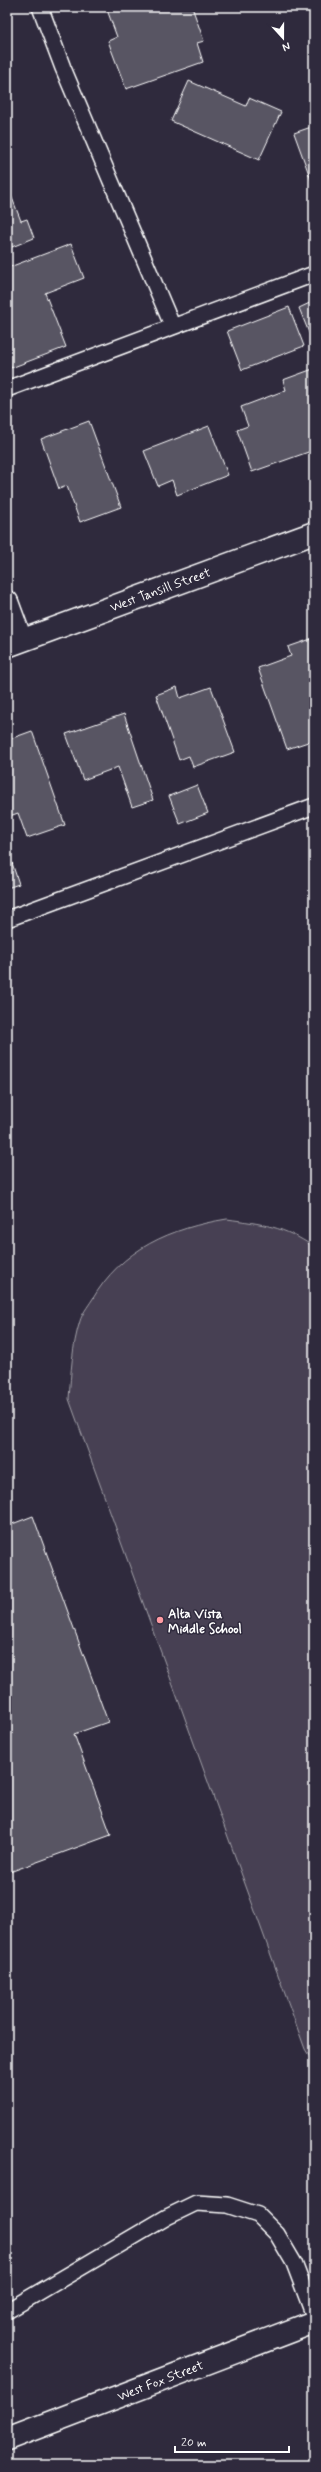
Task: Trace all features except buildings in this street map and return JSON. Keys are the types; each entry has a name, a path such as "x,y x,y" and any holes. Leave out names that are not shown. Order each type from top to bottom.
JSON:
{"street":[{"name":"West Tansill Street","path":"14,643 314,533"},
{"path":"7,602 14,643"},
{"name":"West Fox Street","path":"7,2438 314,2322"}],"lane":[{"path":"40,7 63,68 172,325"},
{"path":"7,389 172,325 314,274"},
{"path":"7,919 314,806"},
{"path":"7,2311 167,2217 196,2203 227,2205 258,2215 278,2234 294,2263 314,2316"}],"shaded area":[{"path":"227,1219 282,1230 314,1247 314,2064 305,2049 69,1399 71,1369 77,1330 80,1321 85,1310 104,1282 117,1267 133,1254 167,1235 186,1228"}],"place":[{"name":"Alta Vista Middle School","path":"160,1620"}]}
